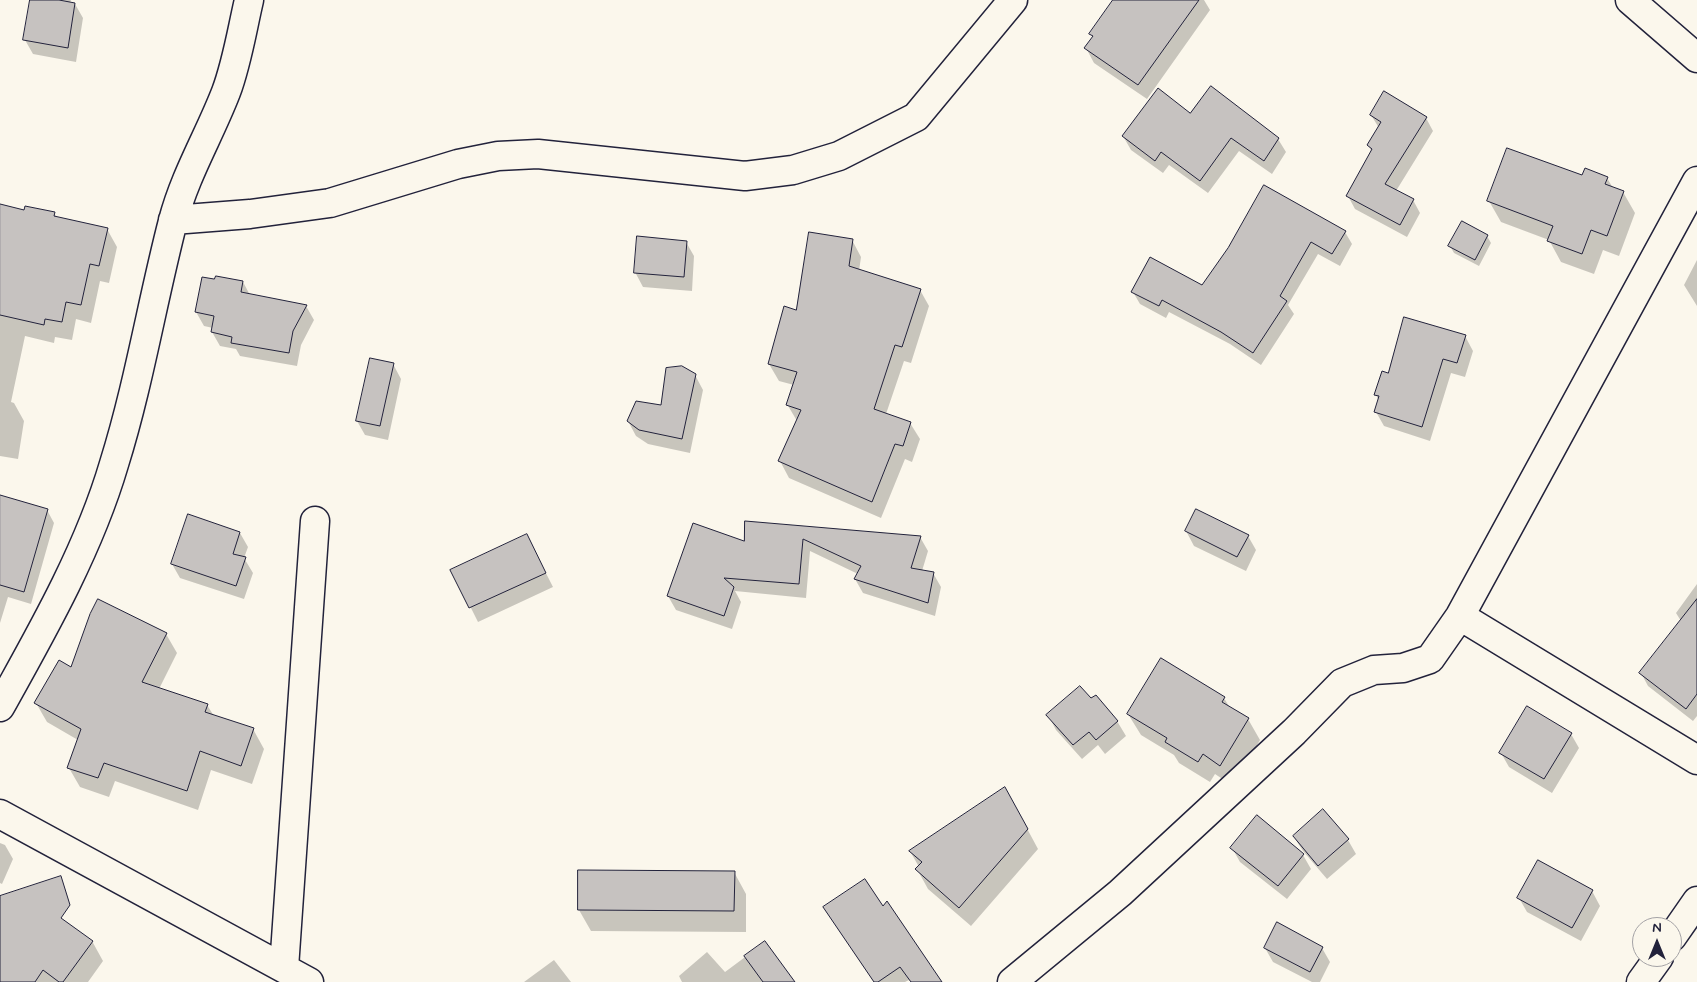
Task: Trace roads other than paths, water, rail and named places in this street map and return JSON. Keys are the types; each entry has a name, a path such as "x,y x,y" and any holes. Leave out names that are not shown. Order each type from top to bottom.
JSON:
{"street":[{"path":"0,707 45,626 84,543 114,465 143,354 173,220 195,158 226,91 248,0"},
{"path":"173,220 250,214 330,203 458,164 498,156 538,154 745,176 793,170 839,156 916,117 991,12 1013,0"},
{"path":"1635,2 1697,58"},
{"path":"1012,982 1120,894 1294,732 1342,683 1374,670 1403,668 1430,659 1460,616 1697,181"},
{"path":"284,968 315,521"},
{"path":"1460,616 1697,760"},
{"path":"0,814 309,982"},
{"path":"1682,923 1697,901"},
{"path":"1641,982 1651,967"}]}
